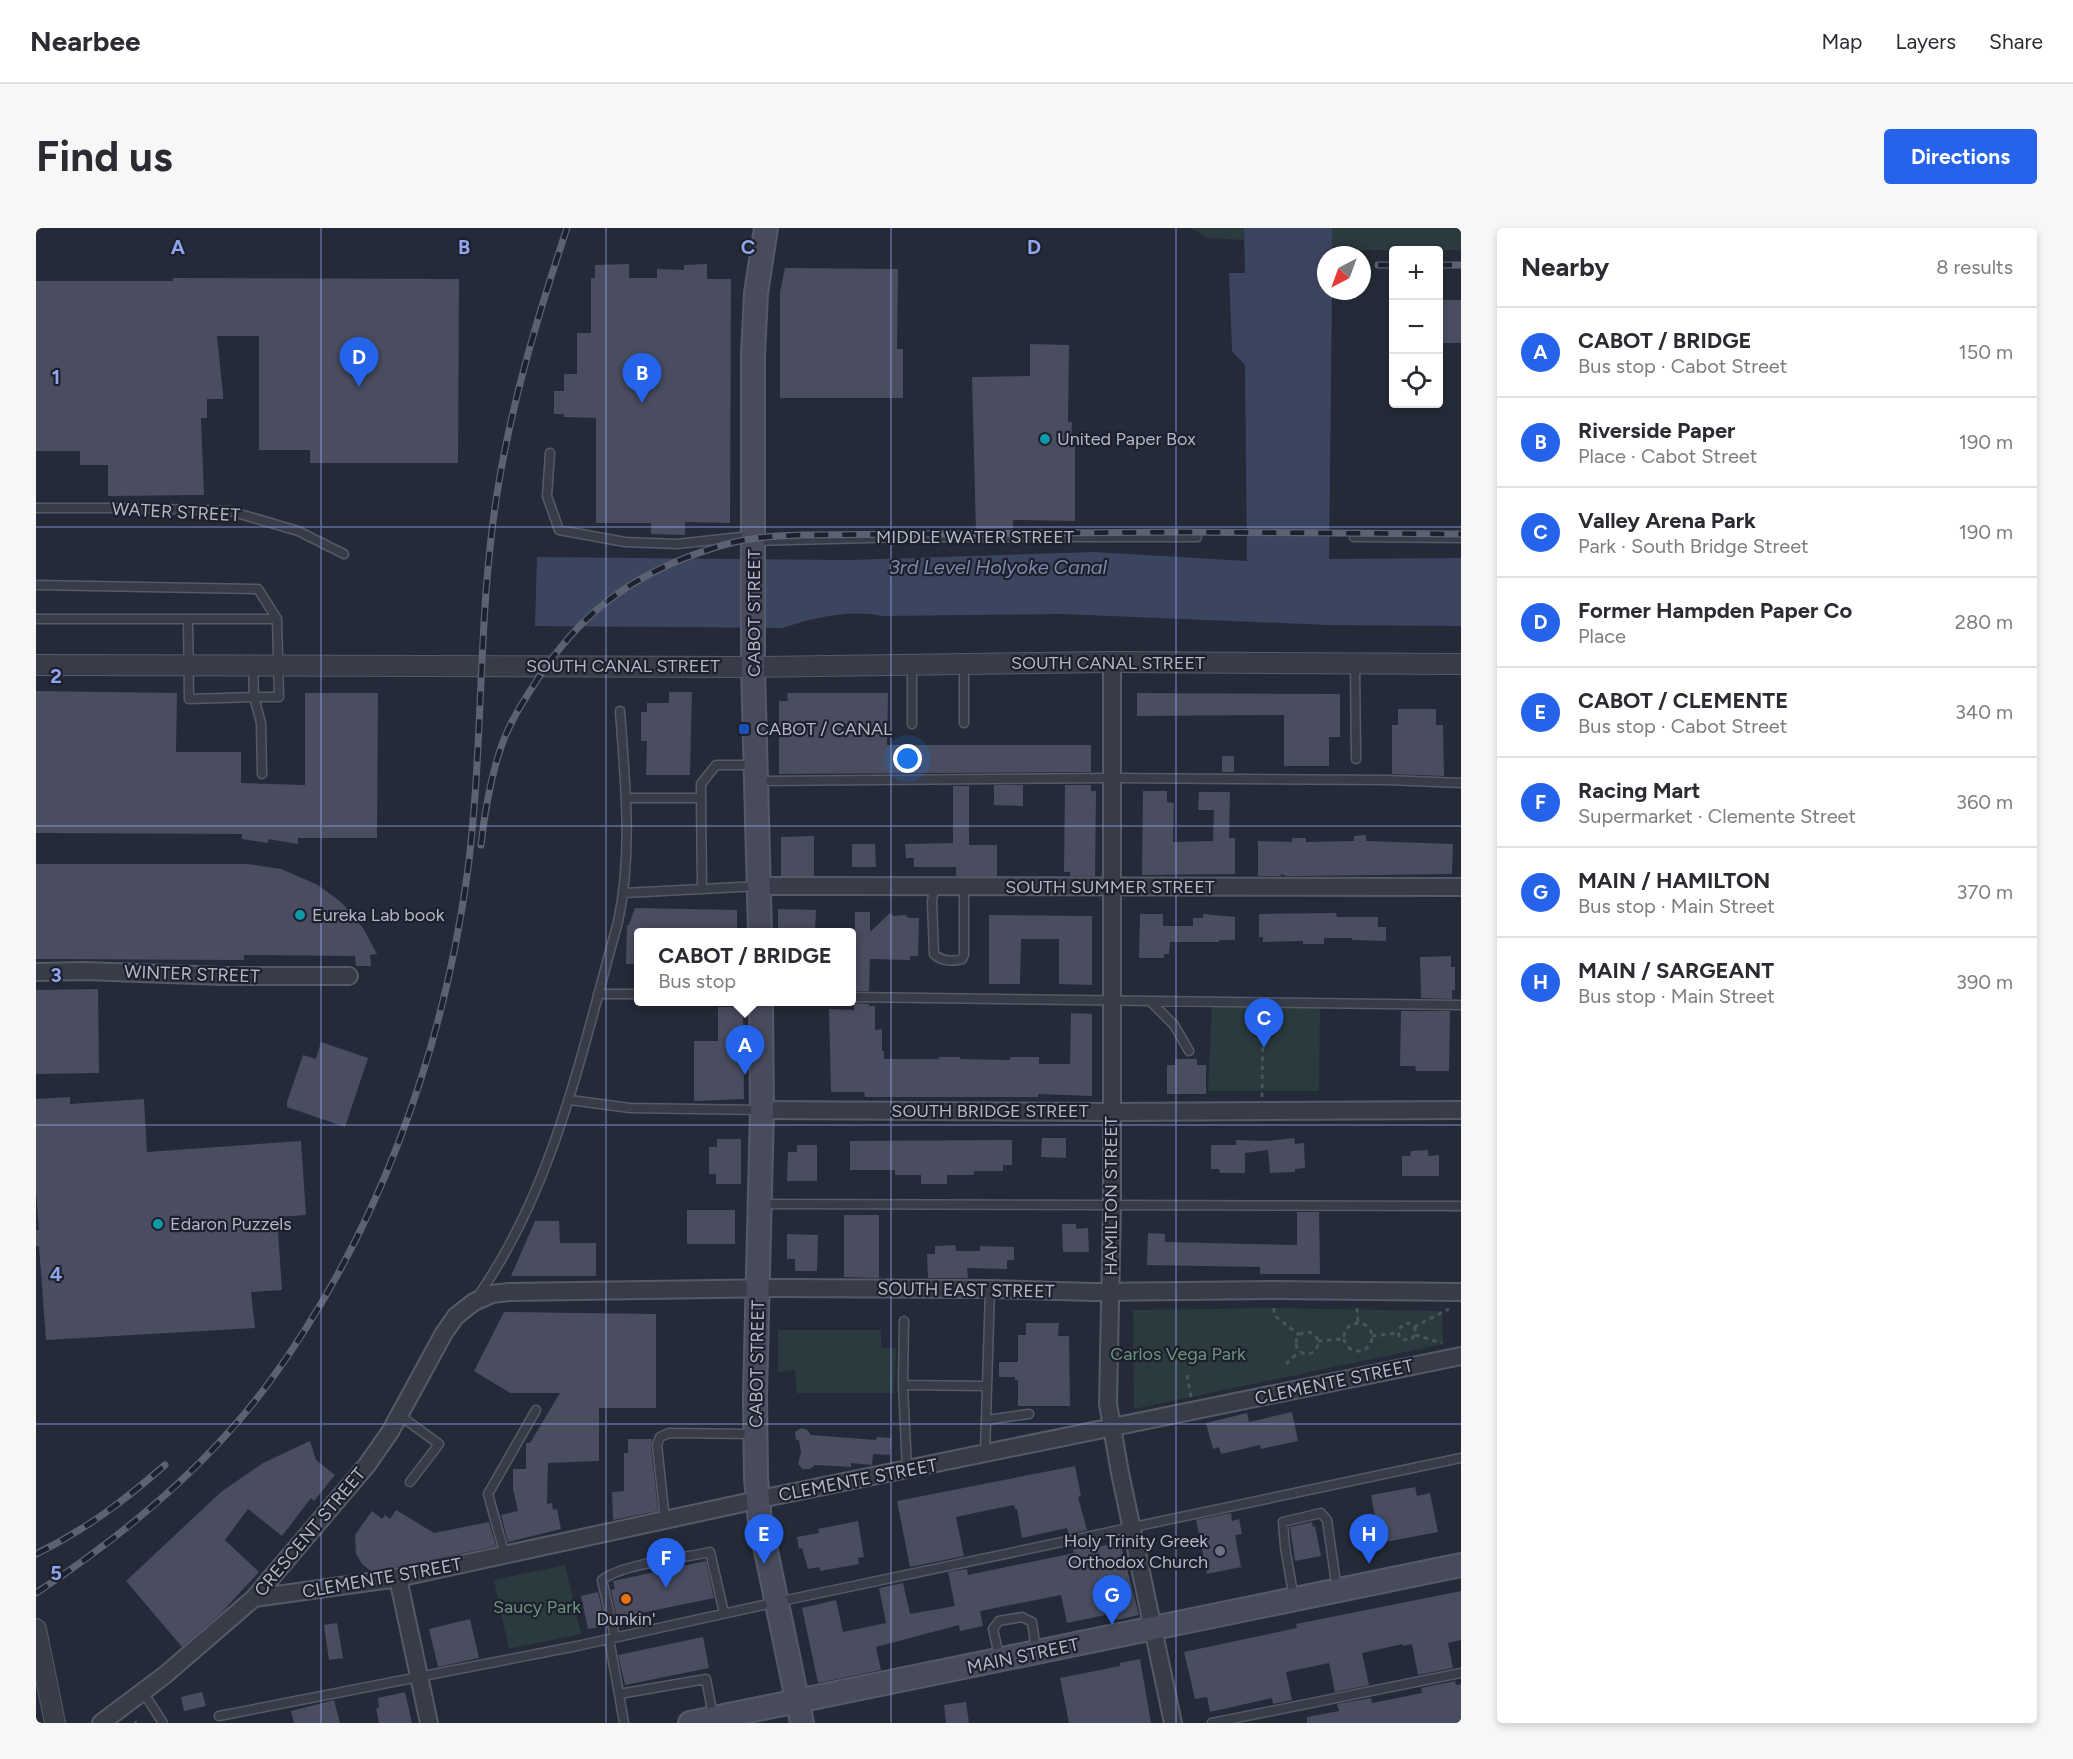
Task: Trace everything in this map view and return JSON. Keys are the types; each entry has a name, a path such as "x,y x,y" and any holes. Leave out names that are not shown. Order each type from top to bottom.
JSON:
{"main road":[{"name":"CABOT STREET","path":"760,928 754,657 753,354 756,293 766,228"},
{"name":"CABOT STREET","path":"761,1006 762,1110 756,1434 758,1500 760,1521 800,1712"},
{"name":"MAIN STREET","path":"690,1723 714,1718 800,1712 1000,1660 1461,1565"}],"street":[{"name":"SOUTH CANAL STREET","path":"36,665 277,665 754,657 912,664 1112,662 1461,664"},
{"name":"HAMILTON STREET","path":"1112,662 1112,1206 1108,1404 1131,1527 1173,1723"},
{"name":"SOUTH SUMMER STREET","path":"759,886 1461,887"},
{"name":"WINTER STREET","path":"36,972 349,976"},
{"name":"SOUTH BRIDGE STREET","path":"762,1110 1112,1112 1461,1110"},
{"name":"SOUTH EAST STREET","path":"474,1302 492,1294 509,1292 759,1289 1461,1292"},
{"name":"CRESCENT STREET","path":"101,1723 143,1692 254,1598 367,1465 399,1415 444,1333 456,1316 474,1302"},
{"name":"CLEMENTE STREET","path":"254,1598 398,1578 758,1500 1461,1356"},
{"path":"398,1578 429,1723"},
{"path":"36,1629 55,1723"}],"lane":[{"name":"MIDDLE WATER STREET","path":"550,453 547,496 559,530 625,542 754,543 909,537 1197,537"},
{"name":"WATER STREET","path":"36,508 130,507 230,512 298,531 344,554"},
{"path":"1354,537 1461,538"},
{"path":"36,585 258,589 277,619 279,697 189,699 188,619"},
{"path":"36,619 277,619"},
{"path":"1355,663 1356,759"},
{"path":"912,664 912,724"},
{"path":"964,664 964,723"},
{"path":"253,665 254,697 261,723 262,774"},
{"path":"474,1302 497,1269 548,1160 570,1100 618,922 624,893 627,824 620,711"},
{"path":"702,889 700,784 716,765 756,773 1388,780 1461,783"},
{"path":"626,798 701,798"},
{"path":"624,893 759,886"},
{"path":"934,887 932,902 934,954 941,959 957,960 962,959 964,955 964,887"},
{"path":"598,994 634,994"},
{"path":"856,997 1461,1005"},
{"path":"1151,1002 1174,1025 1189,1051"},
{"name":"SOUTH BRIDGE STREET","path":"570,1100 620,1107 762,1110"},
{"path":"760,1204 1461,1206"},
{"path":"985,1454 990,1289"},
{"path":"904,1321 903,1385 907,1470"},
{"path":"903,1385 986,1386"},
{"path":"505,1555 488,1494 536,1410"},
{"path":"986,1420 1029,1414"},
{"path":"399,1415 439,1444 410,1482"},
{"path":"665,1520 657,1445 660,1437 669,1433 756,1434"},
{"path":"219,1716 612,1638 1461,1458"},
{"path":"1294,1600 1282,1528 1283,1522 1322,1513 1327,1520 1337,1591"},
{"path":"624,1723 602,1580 610,1573 710,1552 724,1613"},
{"path":"1000,1660 993,1629 999,1621 1022,1617 1032,1622 1036,1653"},
{"path":"1212,1723 1461,1673"},
{"path":"619,1694 706,1679 714,1718"},
{"path":"143,1692 164,1723"}],"path":[{"path":"1262,1111 1263,1003"},
{"path":"1274,1308 1274,1315 1299,1335"},
{"path":"1357,1308 1358,1323"},
{"path":"1414,1327 1450,1308"},
{"path":"1358,1323 1368,1327 1372,1336 1370,1345 1357,1352 1348,1348 1344,1339 1345,1330 1358,1323"},
{"path":"1409,1323 1414,1327 1415,1335 1412,1339 1406,1341 1398,1333 1399,1328 1404,1324 1409,1323"},
{"path":"1299,1335 1305,1332 1312,1333 1318,1341"},
{"path":"1372,1336 1398,1333"},
{"path":"1299,1335 1297,1345 1300,1351 1307,1353 1314,1351 1318,1341"},
{"path":"1415,1335 1446,1344"},
{"path":"1318,1341 1344,1339"},
{"path":"1286,1364 1300,1351"},
{"path":"1187,1375 1192,1398"}],"green space":[{"path":"1191,228 1244,228 1244,240 1207,238"},
{"path":"1332,228 1461,228 1461,250 1443,250 1443,246 1389,246 1389,250 1371,250 1371,246 1332,246"},
{"path":"1212,1004 1320,1005 1319,1091 1208,1091"},
{"name":"Carlos Vega Park","path":"1274,1308 1442,1311 1443,1344 1134,1409 1133,1310"},
{"path":"778,1330 881,1330 881,1348 896,1348 894,1393 797,1393 795,1370 778,1372"},
{"name":"Saucy Park","path":"565,1565 581,1634 509,1649 494,1580"}],"water":[{"name":"3rd Level Holyoke Canal","path":"1244,228 1332,228 1332,246 1317,246 1317,300 1332,300 1329,559 1461,558 1461,626 1328,625 1063,614 882,616 844,614 782,628 535,626 537,557 850,560 1094,552 1247,561 1245,365 1232,351 1229,273 1245,273"}],"building":[{"path":"629,264 629,278 657,278 657,269 684,270 684,265 707,264 707,279 731,279 730,523 685,522 685,535 651,534 651,523 596,523 596,418 564,417 564,414 554,414 554,391 564,391 564,374 577,374 577,333 591,333 591,278 595,278 595,265"},
{"path":"785,268 898,269 897,349 903,349 903,398 780,398 780,292"},
{"path":"173,278 459,279 458,463 310,463 310,450 259,450 259,336 217,336 223,399 207,399 207,418 201,418 204,495 108,496 108,465 80,465 80,451 36,451 36,281 173,281"},
{"path":"1443,300 1461,300 1461,343 1443,343"},
{"name":"United Paper Box","path":"1030,344 1069,345 1068,422 1072,422 1071,446 1075,446 1075,521 1013,520 1013,528 976,530 972,377 1030,376"},
{"path":"36,691 177,693 176,752 241,752 241,783 305,785 305,693 378,693 377,838 298,838 298,844 268,839 268,843 242,839 242,834 36,833"},
{"path":"669,692 692,692 690,775 646,775 647,741 641,741 641,712 647,712 647,703 669,703"},
{"path":"787,693 888,693 887,745 1091,745 1091,772 779,774 779,701 788,701"},
{"path":"1137,693 1340,694 1340,737 1329,737 1329,766 1284,766 1284,715 1137,716"},
{"path":"1398,709 1436,709 1436,725 1443,725 1444,776 1392,774 1392,725 1398,725"},
{"path":"1222,756 1234,756 1234,772 1222,772"},
{"path":"994,785 1023,785 1023,806 994,805"},
{"path":"1065,785 1091,785 1091,791 1096,791 1095,876 1070,876 1070,872 1064,872"},
{"path":"953,786 969,786 969,845 997,845 997,876 956,876 956,867 914,867 914,858 906,858 905,844 953,843"},
{"path":"1143,791 1167,791 1167,802 1174,803 1173,842 1213,841 1214,810 1198,810 1199,792 1230,792 1229,838 1235,838 1235,874 1142,875"},
{"path":"1366,835 1366,841 1453,844 1452,874 1258,876 1258,841 1292,842 1292,838 1306,838 1306,842 1354,841 1354,836"},
{"path":"814,836 814,876 781,876 781,837"},
{"path":"852,844 875,844 876,867 852,867"},
{"path":"36,864 248,864 281,869 318,885 342,903 363,928 377,954 370,955 371,966 356,966 355,956 244,955 244,960 36,959"},
{"path":"635,908 737,910 737,928 634,928 634,964 626,964 627,925 629,925"},
{"path":"778,909 816,910 815,928 778,928"},
{"path":"855,912 870,912 870,932 890,913 893,916 906,915 908,918 919,918 918,956 910,956 910,960 870,959 869,991 856,991"},
{"path":"1336,913 1337,917 1378,917 1378,927 1386,927 1386,941 1324,938 1324,944 1303,944 1303,941 1263,942 1263,937 1259,937 1259,914"},
{"path":"1140,914 1163,914 1163,926 1193,926 1193,918 1203,918 1203,914 1235,917 1235,940 1170,942 1169,954 1164,954 1164,958 1139,958"},
{"path":"989,915 1092,916 1092,985 1059,984 1059,939 1021,939 1020,984 989,984"},
{"path":"1451,956 1451,967 1455,967 1455,990 1452,990 1452,999 1421,998 1420,957"},
{"path":"98,989 99,1073 36,1074 36,990"},
{"path":"856,1003 875,1006 875,1030 882,1029 884,1059 960,1057 960,1059 1010,1060 1010,1057 1039,1057 1039,1064 1070,1064 1071,1013 1092,1014 1092,1096 1038,1094 1038,1097 865,1097 864,1092 831,1092 829,1009 854,1010"},
{"path":"718,1007 743,1007 744,1099 694,1101 694,1041 718,1041"},
{"path":"1401,1011 1450,1011 1449,1071 1416,1071 1415,1066 1400,1066"},
{"path":"321,1042 368,1058 345,1127 287,1107 303,1055 316,1059"},
{"path":"1175,1059 1197,1059 1197,1065 1206,1065 1206,1094 1167,1094 1167,1065 1175,1065"},
{"name":"Edaron Puzzels","path":"70,1097 70,1104 144,1099 147,1152 301,1141 306,1215 277,1217 282,1290 251,1292 255,1328 46,1340 39,1246 36,1246 36,1230 39,1230 36,1191 36,1099"},
{"path":"1042,1138 1066,1138 1066,1158 1041,1157"},
{"path":"1294,1138 1295,1144 1304,1143 1305,1168 1295,1169 1295,1172 1270,1173 1268,1150 1245,1153 1245,1173 1220,1173 1219,1169 1211,1169 1211,1145 1236,1145 1236,1140 1268,1141"},
{"path":"717,1139 741,1139 741,1184 716,1184 716,1174 709,1174 709,1147 717,1147"},
{"path":"1012,1140 1012,1165 1003,1165 1003,1171 974,1171 974,1175 947,1175 947,1184 921,1184 921,1175 895,1175 895,1170 850,1170 850,1141"},
{"path":"797,1145 817,1145 817,1181 787,1181 788,1152 797,1152"},
{"path":"1428,1150 1428,1156 1439,1155 1439,1176 1402,1176 1402,1156 1410,1156 1411,1151"},
{"path":"687,1210 735,1210 735,1244 687,1244"},
{"path":"1297,1212 1319,1212 1320,1274 1260,1274 1260,1267 1147,1265 1148,1233 1165,1234 1165,1242 1297,1245"},
{"path":"844,1215 879,1215 879,1278 844,1277"},
{"path":"535,1221 559,1221 560,1243 596,1243 596,1276 511,1276"},
{"path":"1062,1224 1076,1224 1076,1229 1088,1228 1089,1252 1063,1252"},
{"path":"787,1234 818,1235 817,1271 795,1271 795,1259 787,1259"},
{"path":"955,1245 956,1251 980,1251 980,1246 1014,1247 1014,1260 1007,1260 1007,1269 967,1268 968,1278 928,1278 927,1254 935,1254 935,1246"},
{"path":"504,1312 656,1314 656,1408 599,1408 599,1461 548,1463 547,1504 552,1503 553,1510 557,1509 561,1529 508,1542 501,1515 518,1511 513,1489 513,1469 526,1469 526,1443 530,1443 560,1393 510,1393 474,1371"},
{"path":"1026,1323 1059,1323 1058,1336 1069,1336 1070,1406 1018,1406 1018,1380 1015,1380 1015,1377 999,1377 999,1362 1018,1362 1018,1335 1026,1335"},
{"path":"1292,1412 1298,1441 1261,1449 1260,1445 1221,1454 1219,1447 1213,1449 1206,1423 1247,1413 1249,1422"},
{"path":"801,1428 807,1430 811,1435 876,1440 877,1437 891,1438 890,1455 873,1454 872,1465 851,1463 851,1467 815,1465 810,1469 803,1469 798,1464 801,1452 795,1432"},
{"path":"628,1439 652,1439 658,1511 613,1520 612,1492 624,1491 624,1453 628,1453"},
{"path":"310,1441 316,1460 335,1475 314,1501 311,1498 282,1536 248,1509 225,1540 259,1572 223,1611 182,1647 126,1581 221,1492 263,1463"},
{"path":"1075,1466 1081,1496 1078,1497 1087,1530 1069,1534 1067,1528 1022,1538 1017,1509 1014,1505 989,1510 956,1517 964,1556 910,1567 897,1501"},
{"path":"1415,1487 1417,1496 1430,1493 1438,1532 1380,1543 1371,1495"},
{"path":"396,1510 434,1533 489,1522 496,1546 396,1568 371,1571 362,1564 356,1554 355,1535 372,1511 382,1519 385,1515 390,1519"},
{"name":"Holy Trinity Greek Orthodox Church","path":"1231,1513 1232,1521 1239,1519 1242,1534 1235,1535 1241,1567 1207,1574 1196,1520"},
{"path":"858,1521 864,1557 858,1558 859,1564 820,1571 820,1567 808,1569 802,1548 799,1549 797,1537 819,1533 818,1529"},
{"path":"1312,1522 1313,1527 1315,1526 1321,1556 1295,1561 1290,1527"},
{"path":"1120,1542 1139,1615 1117,1620 1115,1613 1067,1623 1061,1595 980,1611 983,1626 960,1631 959,1625 876,1647 881,1670 818,1683 802,1608 836,1600 843,1632 886,1623 879,1588 903,1583 910,1614 955,1606 948,1572 967,1569 968,1575 1074,1553 1072,1546 1090,1543 1092,1548"},
{"path":"706,1561 714,1598 617,1618 611,1590 615,1589 613,1581"},
{"path":"1461,1591 1461,1640 1448,1643 1453,1668 1418,1675 1412,1644 1403,1646 1403,1644 1362,1653 1369,1685 1335,1692 1329,1663 1286,1672 1292,1700 1273,1704 1272,1698 1210,1712 1207,1697 1195,1699 1184,1652 1297,1628 1296,1624"},
{"path":"598,1592 606,1626 588,1629 581,1596"},
{"path":"470,1619 479,1658 438,1667 429,1629"},
{"path":"337,1623 343,1658 329,1660 324,1625"},
{"path":"703,1637 709,1668 625,1685 618,1655"},
{"path":"1140,1659 1151,1723 1069,1723 1060,1678 1120,1666 1120,1663"},
{"path":"1455,1681 1456,1685 1461,1684 1461,1723 1307,1723 1307,1717 1339,1711 1337,1704 1371,1698 1372,1703 1422,1693 1421,1688"},
{"path":"202,1692 206,1706 184,1711 181,1697"},
{"path":"405,1692 412,1723 379,1723 376,1708 379,1708 378,1698"},
{"path":"334,1700 340,1723 294,1723 291,1711"},
{"path":"966,1702 969,1723 946,1723 944,1705"}],"railway":[{"path":"36,1593 100,1548 161,1499 218,1444 244,1415 307,1327 341,1268 372,1206 399,1142 422,1077 441,1011 456,943 467,876 476,780 486,589 503,460 526,360 567,228"},
{"path":"1378,265 1389,265"},
{"path":"1443,265 1461,265"},
{"path":"481,845 489,791 504,739 523,702 561,647 596,611 636,581 685,558 718,547 757,538 801,535 1185,532 1461,534"},
{"path":"36,1554 104,1514 165,1465"}],"place":[{"name":"Former Hampden Paper Co","path":"359,387"},
{"name":"Riverside Paper","path":"642,403"},
{"name":"United Paper Box","path":"1045,439"},
{"name":"CABOT / CANAL","path":"744,729"},
{"name":"Eureka Lab book","path":"300,915"},
{"name":"Valley Arena Park","path":"1264,1048"},
{"name":"CABOT / BRIDGE","path":"745,1075"},
{"name":"Edaron Puzzels","path":"158,1224"},
{"name":"Holy Trinity Greek Orthodox Church","path":"1220,1551"},
{"name":"CABOT / CLEMENTE","path":"764,1564"},
{"name":"MAIN / SARGEANT","path":"1369,1564"},
{"name":"Racing Mart","path":"666,1588"},
{"name":"Dunkin'","path":"626,1599"},
{"name":"MAIN / HAMILTON","path":"1112,1625"}]}
